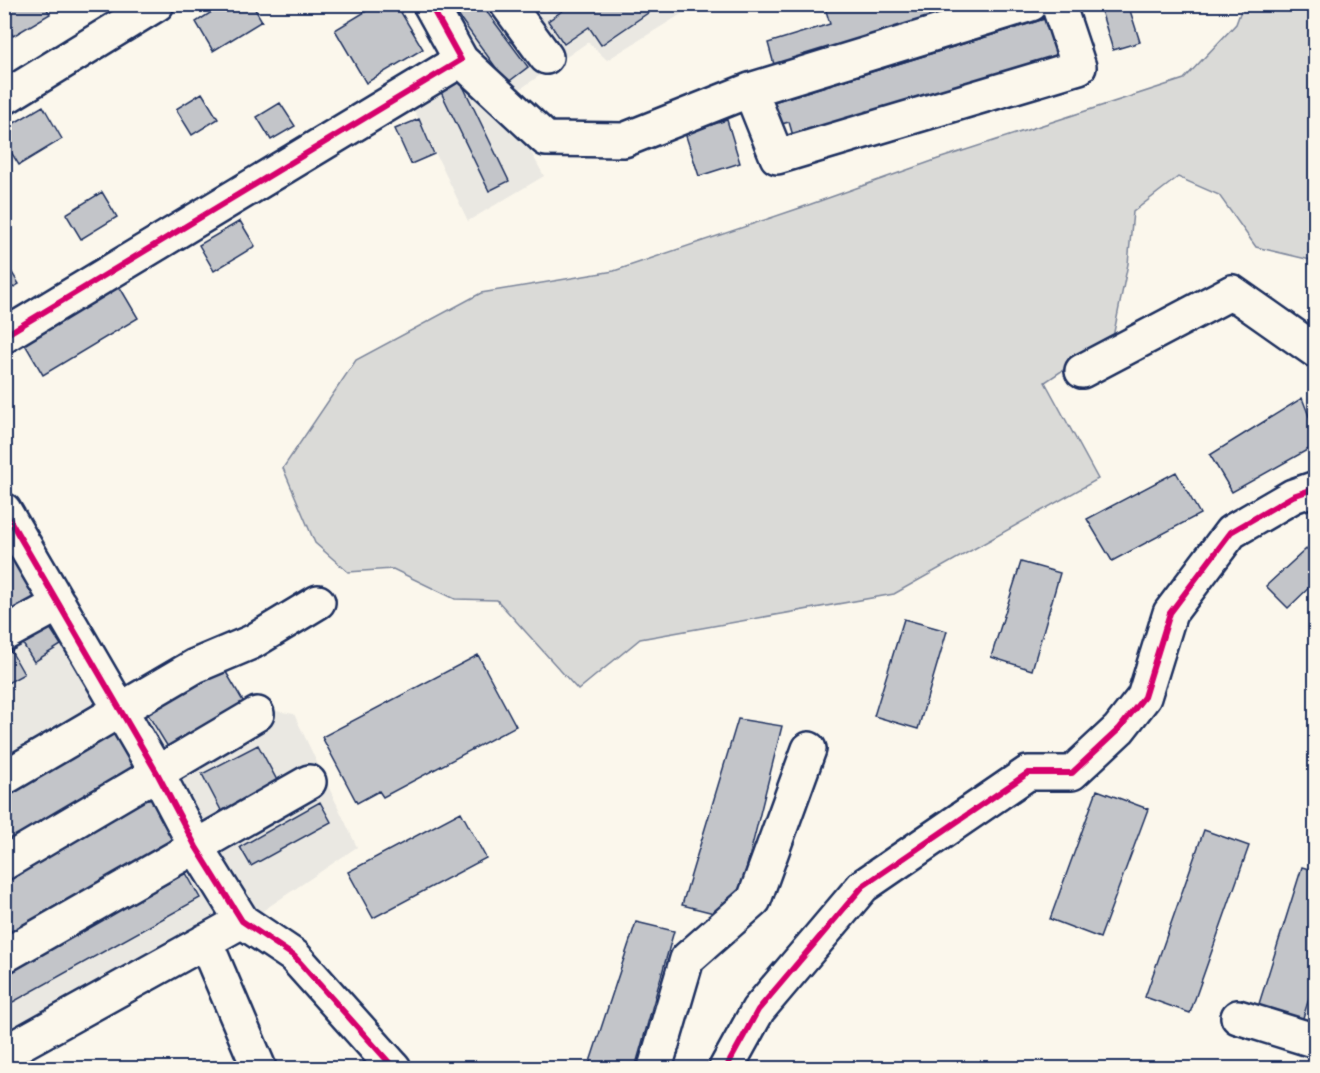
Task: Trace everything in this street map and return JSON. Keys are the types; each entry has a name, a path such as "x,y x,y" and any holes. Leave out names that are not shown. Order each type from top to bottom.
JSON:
{"street":[{"path":"4,98 157,4"},
{"path":"430,4 461,60 546,139 624,140 750,90 1031,4"},
{"path":"750,90 777,157 1079,67 1058,4"},
{"path":"519,8 546,57"},
{"path":"4,336 461,60"},
{"path":"1082,371 1232,292 1316,351"},
{"path":"726,1068 758,1010 863,886 1028,774 1072,772 1119,729 1144,697 1170,613 1231,531 1293,496 1316,488"},
{"path":"4,510 14,548 59,604 157,773 196,847 242,921 294,956 394,1068"},
{"path":"4,778 195,666 252,642 318,602"},
{"path":"4,634 59,604"},
{"path":"4,863 257,714"},
{"path":"655,1068 687,959 754,900 809,749"},
{"path":"4,956 309,782"},
{"path":"4,1053 242,921"},
{"path":"205,941 256,1067"},
{"path":"1239,1017 1316,1041"}],"shaded area":[{"path":"440,5 696,5 607,60 588,42 503,101 544,176 468,221 408,101 473,62"},
{"path":"1243,5 1315,5 1315,261 1256,247 1219,195 1178,177 1133,212 1128,264 1113,337 1045,382 1098,479 894,594 640,639 578,690 497,600 455,599 393,569 348,572 315,543 283,468 356,360 481,293 614,271 938,159 1184,79 1236,24"},
{"path":"36,528 126,693 223,667 246,706 294,714 357,847 196,956 5,1064 5,545"}],"building":[{"path":"4,4 44,4 50,14 13,36 4,22"},
{"path":"224,4 252,4 262,21 213,51 196,22"},
{"path":"378,4 396,4 423,49 366,83 335,30"},
{"path":"450,4 481,4 528,67 507,83"},
{"path":"572,4 661,4 601,45 589,27 564,44 548,21"},
{"path":"824,4 981,4 775,68 768,43 830,24"},
{"path":"1099,4 1128,4 1140,42 1113,50"},
{"path":"1048,18 1062,61 795,143 789,122 774,126 767,104"},
{"path":"460,80 509,181 489,191 440,90"},
{"path":"202,93 218,119 192,135 176,109"},
{"path":"280,103 295,126 271,140 257,117"},
{"path":"43,106 62,139 19,165 4,141 4,129"},
{"path":"419,119 434,154 411,164 395,129"},
{"path":"727,120 740,163 699,176 685,133"},
{"path":"102,192 117,217 81,239 66,214"},
{"path":"240,221 255,246 214,271 199,245"},
{"path":"4,260 19,284 4,293"},
{"path":"118,284 138,318 43,375 23,341"},
{"path":"1302,398 1316,434 1316,445 1232,492 1210,455"},
{"path":"1176,472 1200,514 1112,561 1087,519"},
{"path":"1316,540 1316,581 1288,608 1266,586"},
{"path":"15,554 39,595 4,615 4,560"},
{"path":"1021,562 1060,573 1032,670 991,657"},
{"path":"904,619 947,631 918,729 874,716"},
{"path":"50,628 61,645 34,662 23,644"},
{"path":"11,651 24,674 4,685 4,655"},
{"path":"478,655 516,726 383,797 379,791 357,803 322,737"},
{"path":"223,667 246,706 171,752 147,713"},
{"path":"738,719 782,726 734,918 682,905"},
{"path":"115,723 140,764 4,845 4,789"},
{"path":"258,745 279,784 223,814 202,774"},
{"path":"1097,790 1148,809 1100,938 1050,919"},
{"path":"156,793 183,839 4,943 4,881"},
{"path":"320,802 331,822 251,866 240,847"},
{"path":"461,812 486,858 373,918 348,872"},
{"path":"1204,830 1249,846 1190,1013 1145,997"},
{"path":"1302,867 1316,871 1316,976 1302,1021 1258,1007"},
{"path":"186,873 200,898 4,1007 4,974"},
{"path":"636,922 674,931 635,1068 588,1068"}],"cycle path":[{"path":"4,336 461,60 430,4"},
{"path":"726,1068 758,1010 863,886 1028,773 1072,773 1119,729 1144,697 1170,613 1231,532 1293,496 1316,488"},
{"path":"4,510 157,773 196,847 242,921 294,956 394,1068"}]}
